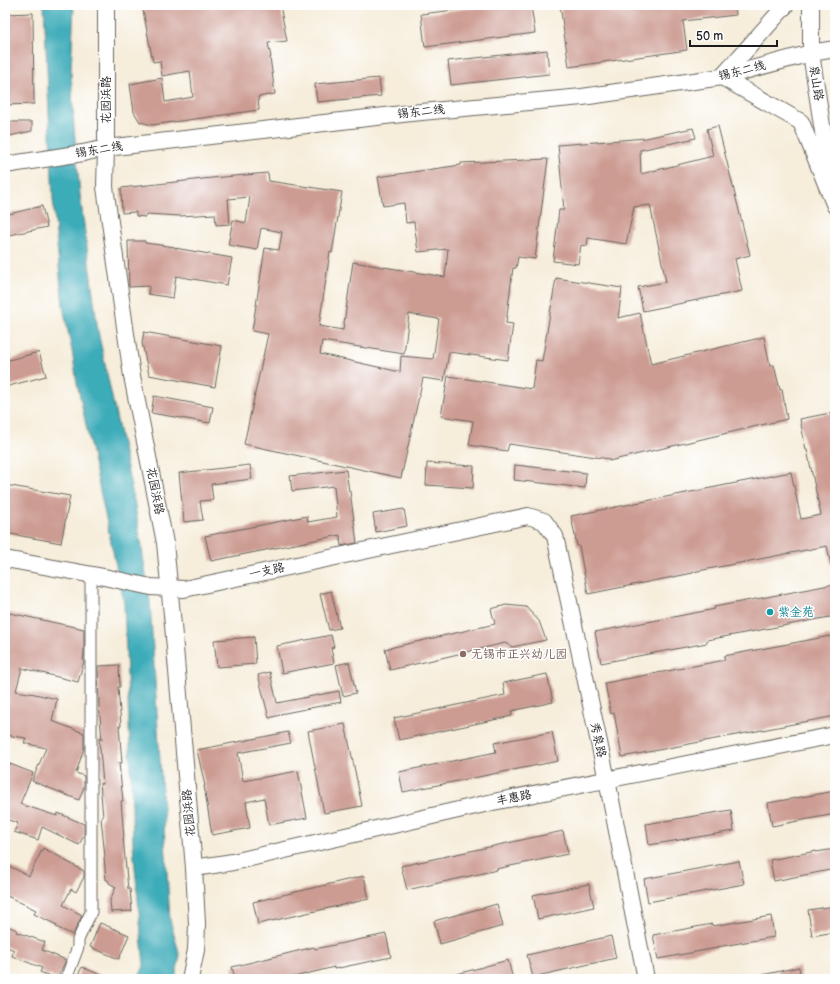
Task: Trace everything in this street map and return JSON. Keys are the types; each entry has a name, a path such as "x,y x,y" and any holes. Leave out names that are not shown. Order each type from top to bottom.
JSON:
{"street":[{"name":"花园浜路","path":"106,5 105,187 132,376 165,543 170,588 194,868 197,924 196,950 190,979"},
{"path":"786,5 722,77 801,122 835,207"},
{"name":"泉山路","path":"811,5 811,53 835,207"},
{"name":"锡东二线","path":"5,165 106,148 411,113 582,97 722,77 811,53 835,49"},
{"name":"一支路","path":"5,559 151,587 184,589 528,516"},
{"name":"秀泉路","path":"528,516 544,521 555,536 607,780 646,979"},
{"path":"66,979 78,947 78,940 91,912 97,576"},
{"name":"丰惠路","path":"194,868 233,862 493,802 835,735"}],"water":[{"path":"44,5 74,5 71,71 80,195 98,331 135,505 150,601 170,920 180,956 175,979 138,979 144,966 133,845 124,603 77,383 63,306 53,199"}],"building":[{"path":"142,5 280,5 287,41 268,43 275,94 258,97 259,110 152,125 140,122 134,112 130,84 162,78 165,102 193,97 190,71 162,76 160,61 153,62"},
{"path":"497,5 531,5 535,33 425,47 421,14"},
{"path":"560,5 735,5 736,15 683,21 687,50 569,67"},
{"path":"33,13 34,104 5,105 5,14"},
{"path":"547,50 549,74 451,85 448,61"},
{"path":"379,78 381,96 317,102 315,84"},
{"path":"5,122 32,122 32,131 5,137"},
{"path":"718,126 750,255 735,259 742,291 643,311 638,287 666,282 650,205 634,207 626,244 588,238 587,246 581,245 578,264 553,261 559,210 564,210 558,145 646,138 693,128 696,138 640,150 641,174 713,156 707,129"},
{"path":"548,159 535,259 518,257 516,268 513,268 506,323 513,324 508,360 449,352 444,381 423,378 401,478 244,444 268,334 252,331 265,248 279,250 282,232 261,228 257,250 228,245 233,220 246,223 250,197 228,199 230,224 216,225 215,214 180,216 146,214 145,217 136,216 136,212 122,213 121,188 268,173 269,181 342,192 332,253 330,252 319,326 343,330 353,262 445,277 448,249 418,252 414,222 406,223 404,203 383,206 378,177 461,165 461,163","holes":["409,314 439,319 433,359 401,356 400,372 320,354 322,341 404,354"]},
{"path":"42,206 47,227 5,236 5,215"},
{"path":"128,241 145,241 145,243 232,258 227,285 176,276 173,298 148,294 149,286 129,287"},
{"path":"556,278 622,288 618,318 640,313 651,364 764,337 770,366 774,365 780,390 782,389 787,419 609,461 609,459 509,444 507,451 469,445 473,421 441,416 448,376 532,389 536,360 542,361"},
{"path":"144,332 222,346 215,387 149,375 142,343"},
{"path":"39,352 46,376 5,387 5,361"},
{"path":"154,396 213,407 210,423 151,413"},
{"path":"830,413 835,436 835,564 831,565 827,546 588,594 579,546 577,546 571,516 791,472 801,519 821,515 800,419"},
{"path":"427,463 474,466 473,488 426,485"},
{"path":"250,465 252,479 211,484 213,500 200,501 203,520 184,522 179,473"},
{"path":"515,465 586,473 585,488 514,480"},
{"path":"346,470 357,543 341,546 340,535 211,561 205,536 307,516 308,522 337,517 334,486 292,491 290,476"},
{"path":"5,485 70,496 61,543 5,533"},
{"path":"404,509 407,526 376,532 373,514"},
{"path":"835,584 835,616 707,640 707,643 601,663 595,632"},
{"path":"331,591 340,628 329,630 320,594"},
{"path":"506,605 526,607 539,621 546,640 512,647 505,643 390,670 385,649 495,624 491,609"},
{"path":"5,612 84,629 84,661 78,682 22,668 16,691 57,699 52,721 84,733 84,748 76,773 84,776 84,787 79,800 32,781 46,748 24,743 26,738 5,735"},
{"path":"331,635 334,647 331,648 334,663 282,673 277,646"},
{"path":"830,636 835,663 835,716 622,757 614,713 611,714 605,683 725,660 724,656"},
{"path":"254,637 256,664 217,667 214,640"},
{"path":"349,662 356,693 343,696 336,665"},
{"path":"119,665 120,687 118,687 121,726 119,726 122,763 119,763 123,801 121,801 128,889 130,889 132,911 111,912 110,900 116,887 106,880 104,857 101,818 103,817 100,783 103,784 99,738 102,740 98,666"},
{"path":"270,672 277,703 339,691 341,702 280,714 269,718 258,675"},
{"name":"无锡市正兴幼儿园","path":"547,674 553,702 511,711 512,716 399,740 394,718 505,695 503,683"},
{"path":"345,724 362,806 324,813 308,731"},
{"path":"288,732 291,743 238,753 243,781 298,771 307,818 269,825 264,798 246,802 250,828 212,835 205,786 197,750"},
{"path":"552,732 558,761 403,792 399,772 496,752 494,743"},
{"path":"5,762 33,773 20,804 57,816 58,813 84,824 84,835 79,845 42,827 38,840 14,832 18,823 5,819"},
{"path":"835,791 835,814 772,826 768,803"},
{"path":"731,810 734,831 649,845 646,824"},
{"path":"563,831 568,854 407,890 401,866"},
{"path":"43,848 84,871 84,877 76,892 71,889 63,905 82,915 73,935 56,927 57,925 34,914 36,910 5,895 5,864 29,876"},
{"path":"835,849 835,869 774,881 770,860"},
{"path":"739,861 744,884 648,902 644,879"},
{"path":"364,876 369,899 258,924 253,902"},
{"path":"589,884 594,907 538,919 533,895"},
{"path":"497,904 503,926 440,944 434,921"},
{"path":"835,906 835,932 812,936 808,910"},
{"path":"771,916 774,937 658,959 653,935 712,924 713,926"},
{"path":"100,923 129,935 119,959 90,947"},
{"path":"5,925 17,930 16,932 45,942 42,950 66,960 57,979 40,972 42,968 12,956 14,950 5,946"},
{"path":"386,934 391,957 334,969 334,967 286,979 235,979 232,967 314,947 315,949"},
{"path":"611,936 616,958 533,977 527,955"},
{"path":"508,960 513,979 450,979 450,976"},
{"path":"82,967 110,979 76,979"},
{"path":"799,967 801,979 763,979 762,975"}],"place":[{"name":"紫金苑","path":"770,612"},
{"name":"无锡市正兴幼儿园","path":"463,654"}]}
